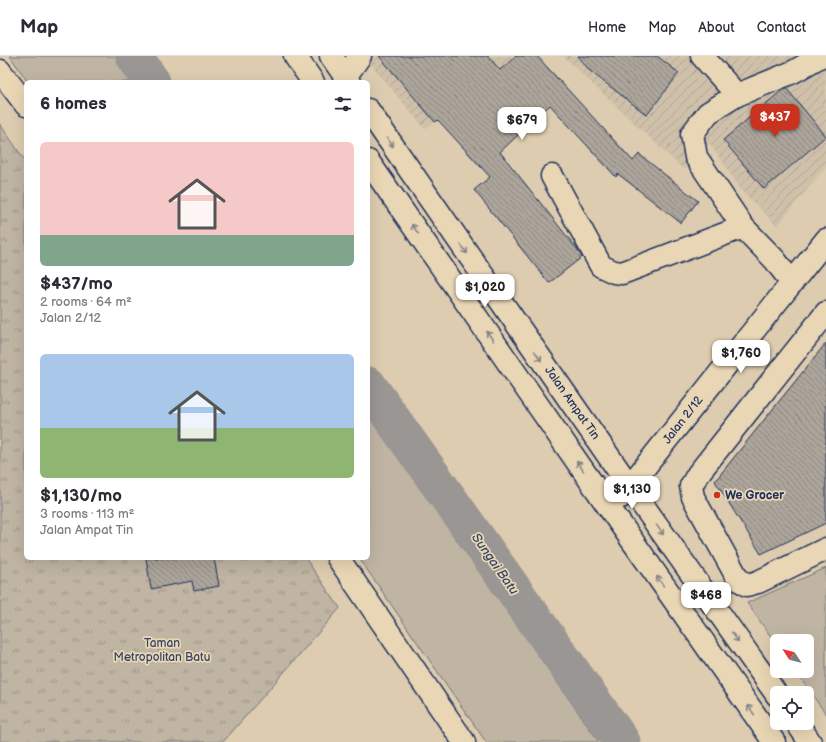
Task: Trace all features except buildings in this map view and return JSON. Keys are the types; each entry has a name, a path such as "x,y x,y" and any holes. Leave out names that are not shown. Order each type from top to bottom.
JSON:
{"street":[{"path":"295,56 313,80"},
{"path":"330,56 347,79 360,56"},
{"path":"702,56 737,95"},
{"path":"792,283 774,260 743,227 696,157 692,134 708,113 737,95 793,72 816,57"},
{"path":"0,71 24,102"},
{"name":"Jalan Ampat Tin","path":"370,113 630,487 771,686"},
{"path":"370,164 774,742"},
{"path":"552,176 601,266 614,272 622,273 743,227"},
{"name":"Jalan 2/12","path":"610,509 630,487 826,240"},
{"path":"826,313 698,474 691,486 693,497 738,579 747,585 758,582 826,549"},
{"path":"339,560 464,742"},
{"path":"802,730 810,742"}],"shaded area":[{"path":"364,56 524,56 425,129"},
{"path":"563,56 826,56 826,166 777,226 742,191 710,144 684,170"}],"green space":[{"path":"10,56 117,56 134,80 27,80"},
{"name":"Taman Metropolitan Batu","path":"0,124 24,159 24,560 306,560 340,608 223,742 0,742"},
{"path":"370,416 599,742 486,742 360,560 370,560"},
{"path":"826,568 826,714 814,697 814,686 806,686 800,678 814,678 814,634 770,635 747,603"}],"waterway":[{"name":"Sungai Batu","path":"134,56 151,80"},
{"name":"Sungai Batu","path":"370,388 622,742"}],"place":[{"name":"We Grocer","path":"717,495"}]}
